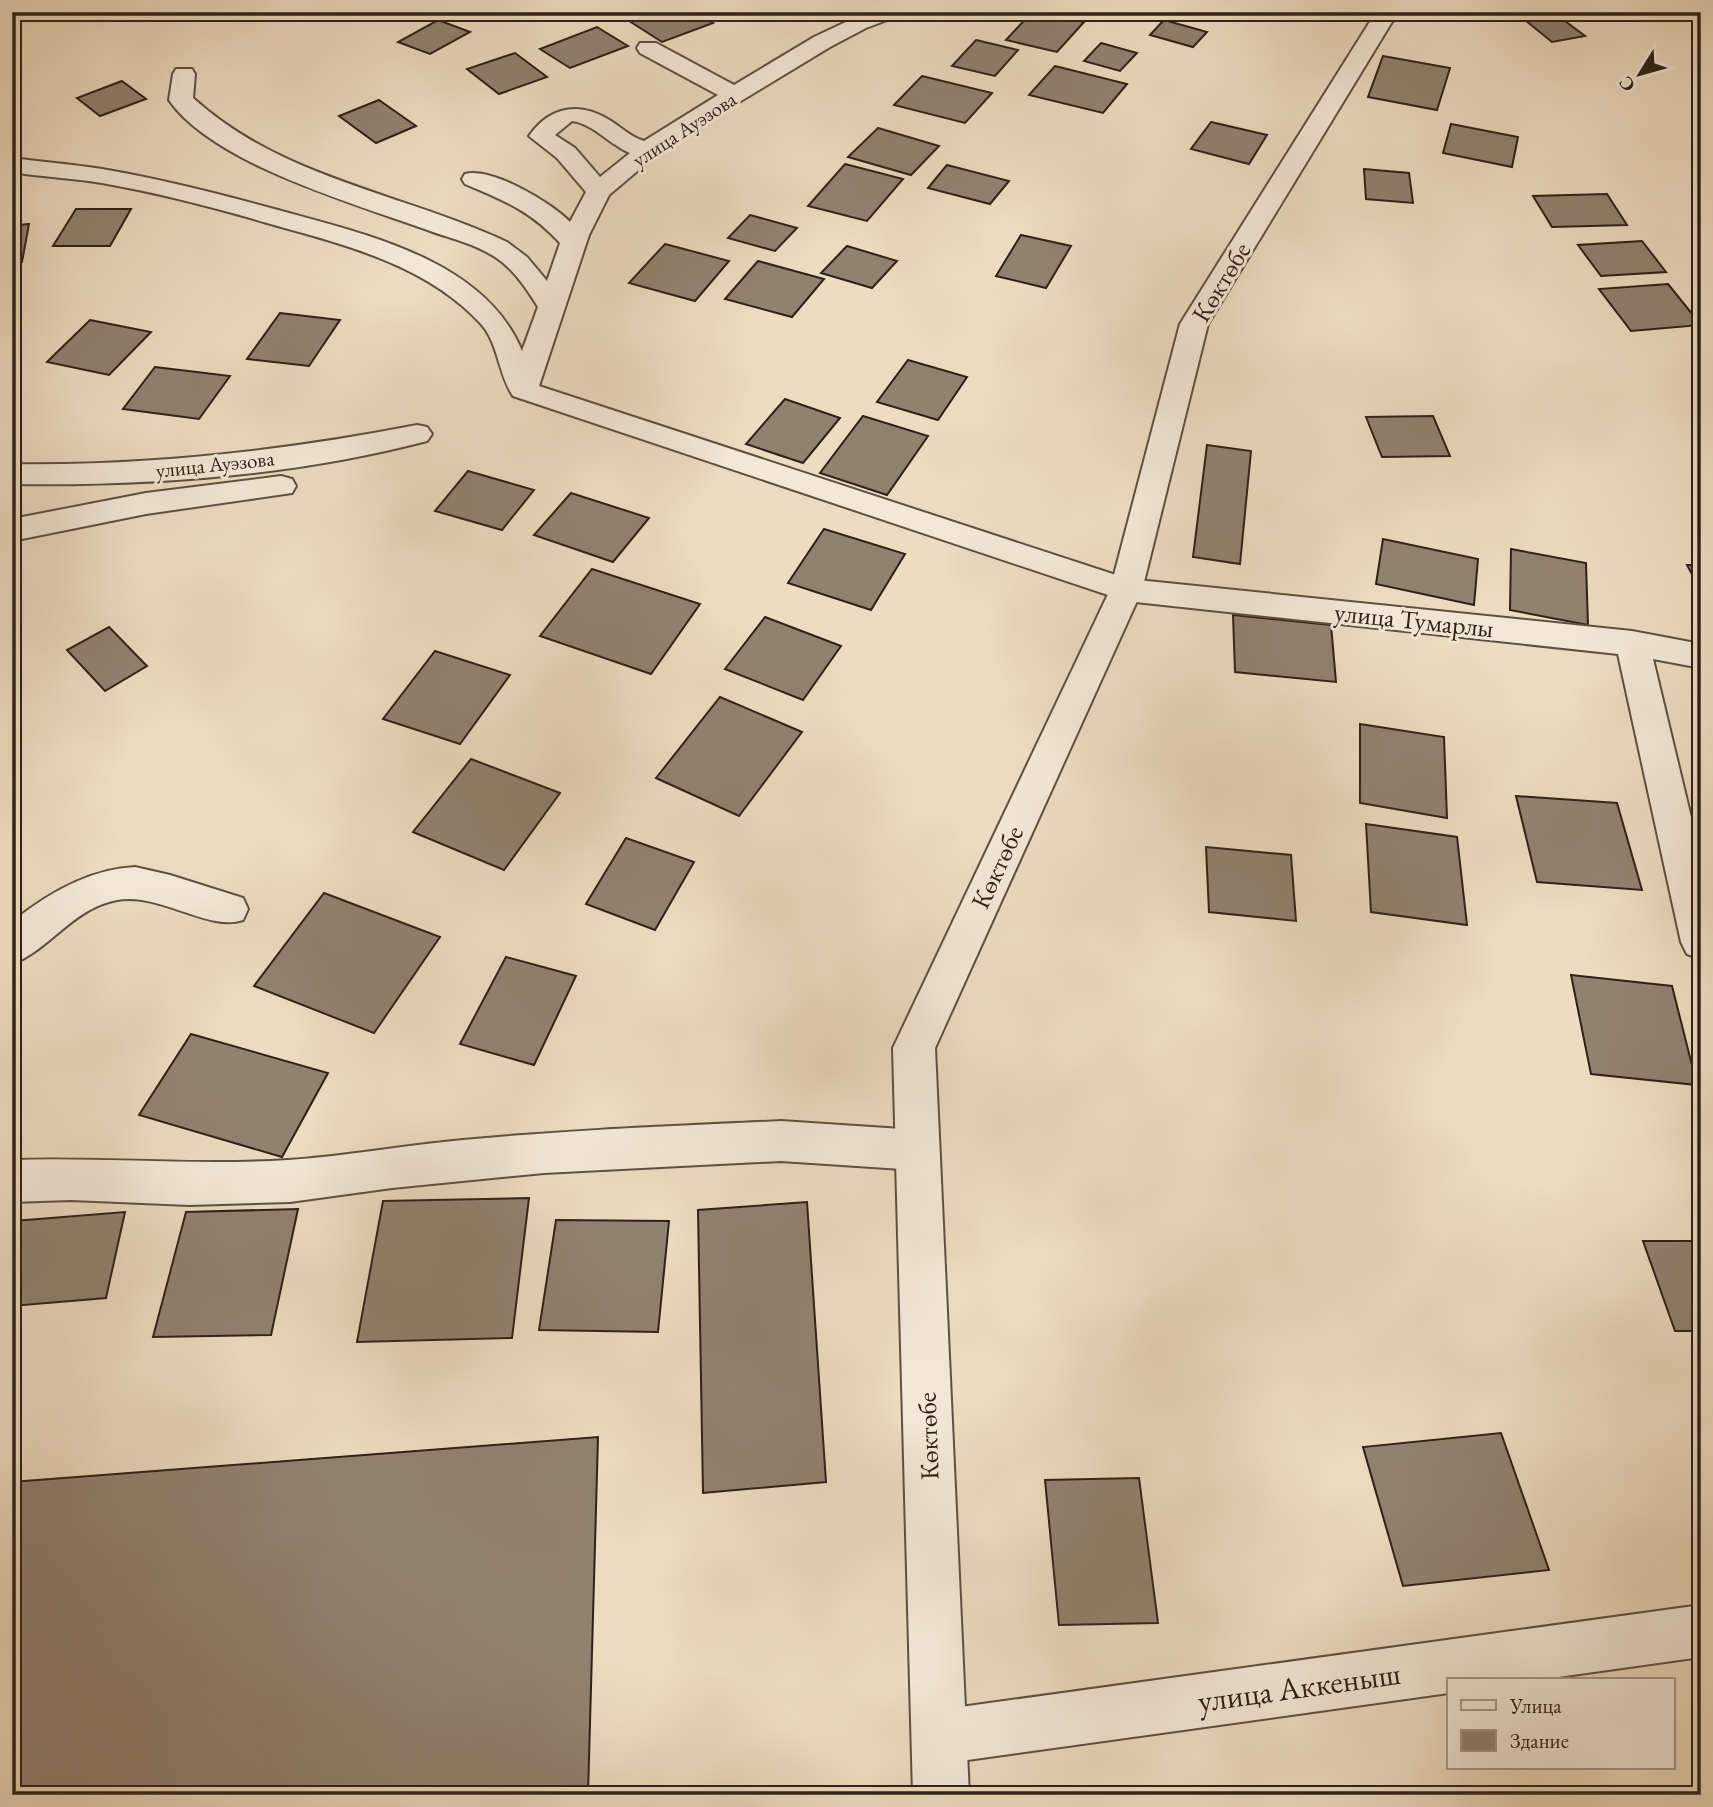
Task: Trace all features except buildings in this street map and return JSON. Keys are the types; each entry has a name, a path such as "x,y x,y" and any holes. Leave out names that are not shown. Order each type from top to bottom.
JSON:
{"street":[{"name":"улица Ауэзова","path":"523,390 574,242 598,191 647,151 735,95 858,23 887,12"},
{"name":"Көктөбе","path":"941,1795 914,1048 1126,590 1194,324 1387,12"},
{"path":"648,48 735,95"},
{"path":"184,74 181,100 195,115 258,158 301,176 386,204 509,255 533,279 551,307"},
{"path":"598,191 566,153 541,136 549,125 562,116 584,115 597,120 620,139 647,151"},
{"path":"12,165 100,176 181,192 335,234 395,255 452,287 492,319 523,390"},
{"path":"474,179 492,185 549,215 574,242"},
{"name":"улица Тумарлы","path":"523,390 1126,590 1632,643 1701,656"},
{"name":"улица Ауэзова","path":"12,474 67,476 190,469 347,449 416,434"},
{"path":"12,530 75,516 210,494 281,486"},
{"path":"1632,643 1701,942"},
{"path":"12,947 58,908 104,889 132,883 229,909"},
{"path":"12,1181 71,1179 189,1184 290,1181 392,1167 544,1153 781,1141 917,1150"},
{"name":"улица Аккеныш","path":"939,1737 1701,1632"}]}
